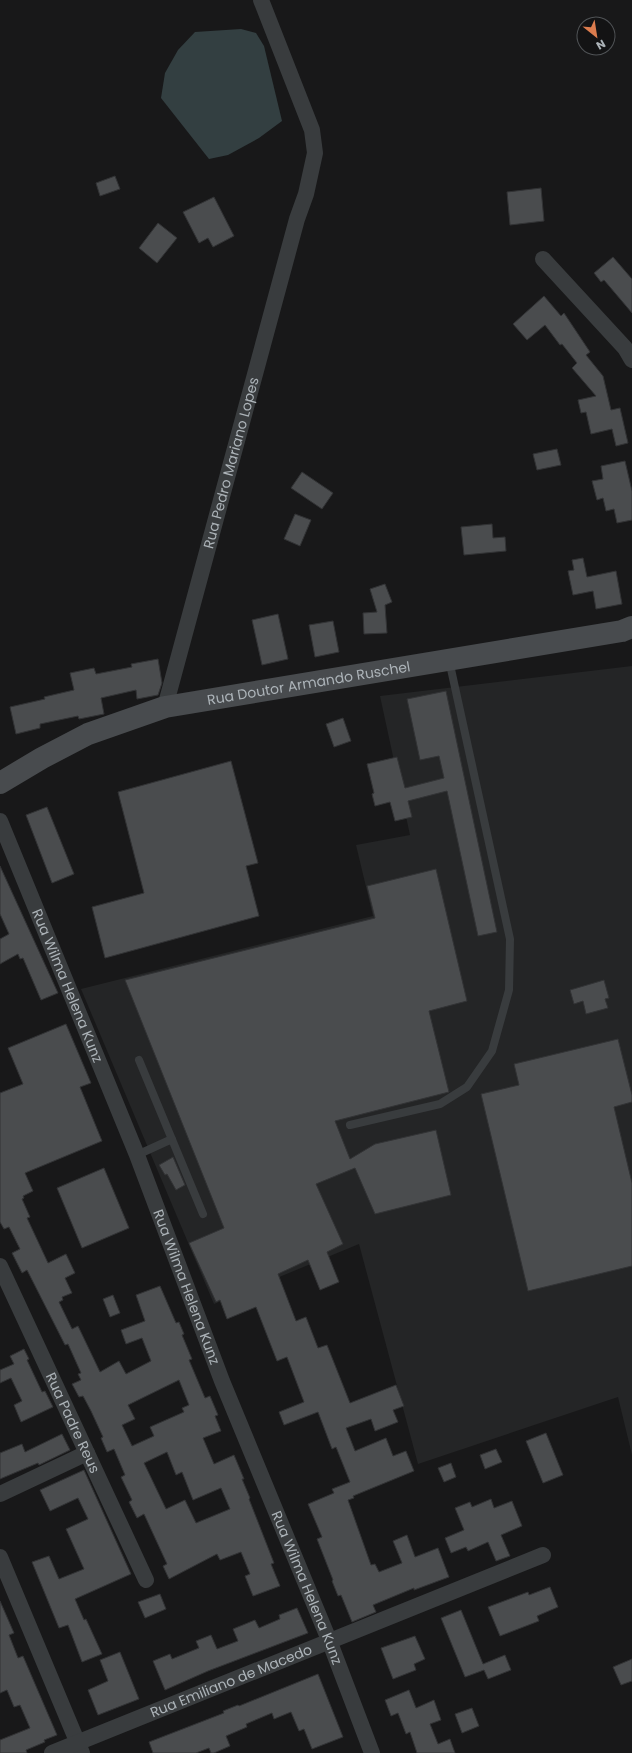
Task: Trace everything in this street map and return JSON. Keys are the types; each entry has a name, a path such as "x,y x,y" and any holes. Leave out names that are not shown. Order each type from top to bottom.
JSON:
{"main road":[{"name":"Rua Doutor Armando Ruschel","path":"0,782 88,734 165,707 622,630 632,627"}],"street":[{"name":"Rua Pedro Mariano Lopes","path":"165,707 297,219 306,194 315,153 312,130 261,0"},
{"path":"543,258 625,348 632,360"},
{"name":"Rua Wilma Helena Kunz","path":"0,821 137,1155 222,1381 329,1640 372,1753"},
{"name":"Rua Padre Reus","path":"0,1266 146,1580"},
{"path":"0,1494 87,1453"},
{"name":"Rua Emiliano de Macedo","path":"52,1753 80,1748 329,1640 543,1555"},
{"path":"0,1557 80,1748"}],"lane":[{"path":"350,1125 440,1104 467,1087 492,1051 509,990 510,939 449,659"},
{"path":"139,1060 203,1214"},
{"path":"137,1155 172,1139"}],"shaded area":[{"path":"241,29 256,33 264,46 282,121 259,138 228,155 209,159 161,98 165,73 178,50 195,32"},
{"path":"632,666 632,1455 618,1397 418,1464 359,1244 214,1304 81,989 373,916 356,845 410,835 380,696"}],"building":[{"path":"115,176 120,189 100,196 96,183"},
{"path":"541,188 544,221 510,225 507,192"},
{"path":"214,197 234,236 213,247 208,238 199,243 183,212"},
{"path":"158,223 177,238 157,263 139,248"},
{"path":"613,257 632,279 632,313 604,280 601,282 594,273"},
{"path":"544,296 561,316 564,313 590,352 586,355 603,376 611,410 620,408 628,443 616,446 612,429 591,434 586,412 581,413 578,400 596,396 572,368 577,363 562,344 560,345 545,325 527,340 513,324"},
{"path":"557,449 561,465 537,470 533,454"},
{"path":"625,461 632,491 632,520 617,523 614,509 606,511 603,498 597,500 592,481 603,479 601,466"},
{"path":"302,472 333,493 322,509 291,488"},
{"path":"295,514 311,520 300,546 284,539"},
{"path":"492,524 493,538 505,537 506,551 464,555 461,527"},
{"path":"583,558 587,577 616,571 622,604 596,609 593,591 573,595 568,571 574,570 572,560"},
{"path":"385,584 392,602 385,605 387,633 364,634 363,613 377,612 370,589"},
{"path":"278,614 288,659 262,665 252,620"},
{"path":"333,621 339,652 315,657 309,625"},
{"path":"158,659 162,683 158,695 137,699 136,690 101,698 104,714 79,719 78,716 40,724 40,728 16,734 10,707 45,699 44,697 74,690 70,673 94,668 96,674 132,667 131,664"},
{"path":"446,691 497,932 478,936 447,791 408,801 412,817 395,821 390,802 375,806 372,794 374,793 367,764 397,757 405,788 444,778 439,756 420,760 407,699"},
{"path":"343,718 351,741 334,747 326,724"},
{"path":"231,761 258,863 246,866 259,916 105,958 92,907 144,893 118,792"},
{"path":"47,807 74,874 52,883 26,815"},
{"path":"0,866 58,993 41,1000 23,958 20,959 18,954 0,964 0,939 9,934 0,914"},
{"path":"436,869 467,1001 429,1011 449,1092 335,1121 350,1159 375,1144 436,1130 451,1195 375,1214 355,1168 316,1184 343,1244 327,1252 339,1282 320,1290 308,1260 278,1274 296,1321 306,1317 318,1348 327,1345 350,1403 396,1385 404,1406 393,1410 398,1422 375,1431 371,1419 346,1428 355,1451 386,1438 393,1456 406,1451 414,1471 353,1496 354,1498 348,1500 371,1565 375,1564 379,1572 402,1563 393,1541 407,1535 415,1557 438,1548 449,1577 414,1590 414,1588 373,1605 376,1612 352,1622 341,1595 338,1596 332,1581 333,1580 317,1539 322,1537 308,1504 334,1493 332,1489 350,1482 336,1447 332,1449 318,1412 284,1425 279,1412 304,1402 287,1357 277,1361 256,1307 227,1319 220,1300 216,1302 189,1243 224,1228 125,980 375,918 367,886"},
{"path":"604,980 609,998 605,999 608,1008 586,1014 583,1001 574,1004 570,990"},
{"path":"66,1024 91,1083 80,1087 102,1141 25,1173 33,1191 23,1196 24,1198 22,1199 30,1217 27,1218 48,1263 66,1254 75,1273 65,1278 72,1293 62,1297 63,1300 59,1302 72,1329 78,1326 100,1372 119,1361 126,1374 151,1361 142,1338 126,1344 121,1330 145,1321 136,1295 160,1286 176,1323 179,1322 184,1334 182,1335 192,1359 189,1360 205,1398 210,1396 218,1415 215,1416 221,1431 203,1438 214,1464 234,1455 244,1479 242,1479 250,1498 249,1499 274,1563 271,1564 280,1586 253,1596 245,1576 250,1574 241,1552 220,1560 217,1554 169,1579 163,1566 167,1564 144,1514 137,1518 129,1502 132,1500 121,1477 125,1475 114,1449 107,1452 101,1438 103,1437 91,1411 83,1396 79,1397 72,1384 81,1380 78,1374 81,1373 68,1344 65,1345 27,1270 22,1273 12,1253 20,1249 9,1227 4,1229 0,1222 0,1093 23,1084 8,1048","holes":["179,1380 189,1405 182,1408 184,1412 150,1427 154,1436 132,1446 122,1425 135,1419 128,1405","167,1452 176,1475 182,1472 193,1500 221,1488 230,1509 196,1523 185,1500 166,1509 144,1463"]},
{"path":"618,1039 632,1095 632,1102 614,1107 632,1183 632,1266 528,1291 481,1094 519,1085 514,1064"},
{"path":"173,1157 185,1185 176,1190 167,1174 165,1175 159,1165"},
{"path":"104,1168 129,1228 82,1248 57,1188"},
{"path":"113,1295 120,1313 110,1317 103,1299"},
{"path":"24,1349 29,1359 27,1360 42,1392 45,1391 53,1407 21,1422 14,1405 22,1401 11,1378 0,1383 0,1370 14,1364 10,1356"},
{"path":"546,1433 563,1475 543,1483 526,1441"},
{"path":"62,1434 70,1450 39,1465 38,1463 0,1479 0,1453 22,1444 25,1452"},
{"path":"496,1449 502,1462 485,1469 480,1455"},
{"path":"451,1463 456,1477 444,1482 438,1468"},
{"path":"84,1470 131,1574 75,1599 102,1654 82,1662 68,1625 59,1628 32,1562 49,1556 59,1579 84,1569 66,1529 88,1519 78,1498 50,1511 40,1490"},
{"path":"491,1499 494,1508 512,1501 522,1526 501,1535 510,1556 496,1561 488,1542 468,1551 466,1547 451,1553 445,1538 464,1530 455,1508 470,1502 472,1507"},
{"path":"550,1587 558,1607 537,1616 539,1621 500,1636 488,1607 528,1592 529,1595"},
{"path":"160,1594 166,1609 145,1618 138,1602"},
{"path":"0,1601 14,1633 9,1635 18,1658 23,1656 57,1735 26,1750 27,1753 0,1753 0,1740 30,1728 20,1705 14,1707 7,1690 0,1693"},
{"path":"297,1608 308,1633 208,1671 165,1690 153,1661 170,1654 172,1659 199,1648 196,1641 211,1635 217,1649 238,1641 233,1629 255,1620 259,1628 280,1619 279,1615"},
{"path":"461,1610 483,1664 505,1655 511,1670 488,1679 484,1670 465,1677 441,1618"},
{"path":"415,1636 425,1659 414,1664 416,1670 393,1679 381,1648"},
{"path":"120,1652 139,1699 98,1715 88,1690 108,1681 100,1660"},
{"path":"632,1659 632,1681 621,1685 613,1667"},
{"path":"318,1674 343,1737 312,1749 304,1729 299,1731 291,1712 274,1719 272,1713 246,1724 247,1727 226,1736 230,1746 214,1753 211,1753 209,1748 196,1753 153,1753 149,1742"},
{"path":"409,1690 416,1708 434,1700 441,1720 430,1724 438,1744 450,1739 455,1753 417,1753 410,1732 406,1734 398,1713 391,1716 385,1700"},
{"path":"472,1708 479,1726 462,1733 455,1714"}]}
